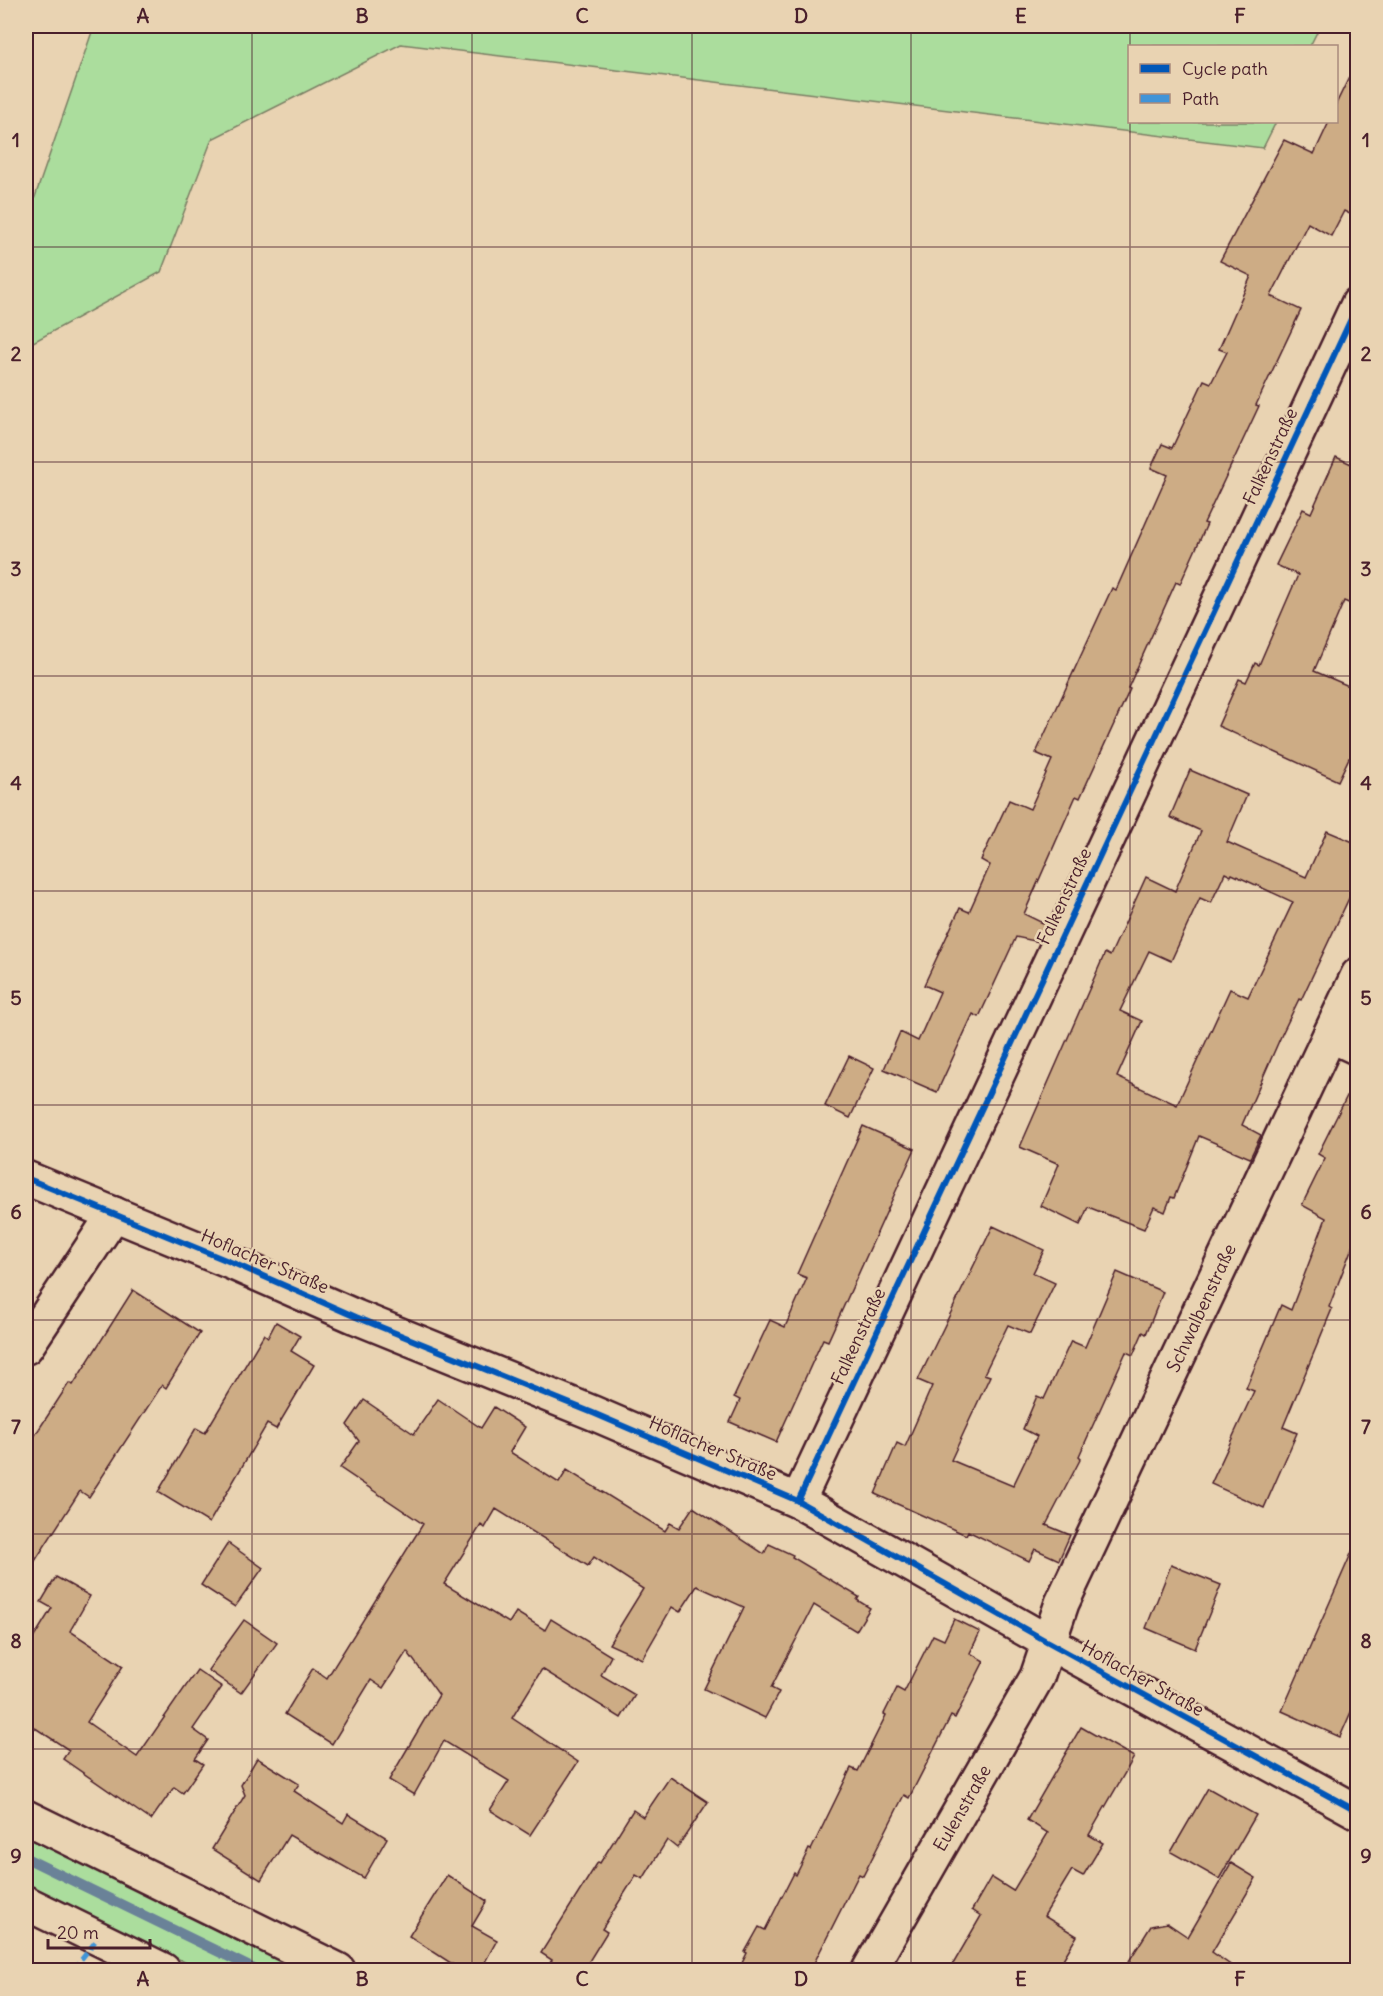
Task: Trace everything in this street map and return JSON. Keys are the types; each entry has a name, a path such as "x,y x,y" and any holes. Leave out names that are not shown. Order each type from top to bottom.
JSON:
{"street":[{"name":"Falkenstraße","path":"798,1501 1358,304"},
{"name":"Schwalbenstraße","path":"1048,1642 1062,1603 1344,1042 1358,975"},
{"name":"Hoflacher Straße","path":"26,1178 356,1317 593,1413 798,1501 1048,1642 1358,1812"},
{"path":"26,1347 114,1214"},
{"name":"Eulenstraße","path":"869,1971 1037,1677 1048,1642"},
{"path":"26,1817 338,1971"},
{"path":"26,1903 163,1971"}],"green space":[{"path":"94,26 1320,26 1310,45 1128,45 1128,123 1276,123 1263,148 401,44 212,139 161,272 26,346 26,223"},
{"path":"26,1836 299,1970 201,1970 26,1884"}],"building":[{"path":"1358,59 1358,218 1344,211 1331,236 1308,223 1271,296 1301,310 1256,405 1259,406 1204,523 1207,524 1180,584 1176,582 1128,688 1130,689 1080,798 1076,796 1024,914 1047,925 1039,942 1016,937 979,1017 973,1014 937,1092 884,1069 900,1032 918,1041 940,992 924,985 960,908 969,912 990,865 981,860 1009,800 1030,809 1052,760 1036,753 1112,588 1116,590 1167,475 1151,468 1162,444 1172,448 1204,380 1211,383 1227,352 1219,349 1251,276 1220,261 1284,140 1314,154 1329,123 1338,123 1338,100"},
{"path":"1336,457 1358,467 1358,607 1344,601 1314,671 1358,690 1358,761 1349,758 1338,781 1218,726 1239,679 1246,682 1255,663 1259,665 1298,575 1276,565 1303,509 1311,513"},
{"path":"1190,770 1247,795 1227,842 1306,877 1327,831 1358,844 1358,879 1301,1000 1299,999 1282,1034 1242,1125 1261,1135 1250,1158 1199,1136 1174,1198 1171,1197 1165,1212 1154,1207 1144,1229 1088,1207 1080,1225 1041,1206 1059,1164 1020,1147 1105,953 1110,956 1146,877 1175,891 1201,831 1170,817","holes":["1225,873 1231,876 1232,874 1293,902 1248,997 1230,989 1177,1105 1117,1077 1142,1021 1120,1011 1149,951 1171,961 1200,898 1211,903"]},
{"path":"849,1056 874,1068 850,1118 825,1106"},
{"path":"1358,1074 1358,1232 1329,1307 1332,1309 1283,1427 1297,1433 1264,1508 1211,1484 1254,1391 1246,1388 1281,1305 1291,1310 1326,1218 1302,1205 1325,1158 1318,1154"},
{"path":"863,1126 915,1149 828,1341 823,1339 776,1442 730,1422 740,1400 734,1397 770,1320 785,1327 807,1278 797,1274"},
{"path":"993,1226 1044,1250 1033,1273 1055,1283 1030,1334 1008,1325 984,1374 990,1376 951,1460 1013,1486 1037,1436 1023,1429 1037,1396 1044,1399 1071,1341 1085,1347 1117,1272 1163,1292 1146,1334 1143,1332 1133,1355 1126,1352 1079,1456 1081,1458 1046,1525 1070,1535 1059,1560 1035,1549 1029,1561 968,1531 966,1535 875,1494 897,1443 905,1447 932,1386 918,1380"},
{"path":"133,1290 200,1333 166,1388 162,1385 89,1497 80,1491 26,1575 26,1449 69,1383 73,1385"},
{"path":"276,1322 300,1336 291,1351 314,1365 276,1429 267,1424 209,1523 158,1492 196,1428 205,1433 264,1334 268,1337"},
{"path":"438,1399 481,1428 494,1407 525,1427 510,1452 559,1483 567,1470 665,1531 670,1523 679,1528 693,1507 764,1554 769,1544 793,1555 792,1557 859,1597 857,1600 870,1608 856,1631 814,1605 771,1688 779,1692 765,1718 704,1689 744,1607 697,1586 680,1612 672,1607 642,1659 609,1644 643,1589 594,1557 588,1566 496,1509 485,1528 481,1525 444,1584 509,1623 516,1612 545,1630 551,1619 611,1656 601,1675 635,1695 621,1718 542,1669 512,1718 578,1762 530,1835 490,1810 509,1781 444,1741 414,1795 389,1780 439,1695 407,1651 383,1688 371,1680 332,1744 285,1714 313,1668 327,1678 423,1524 340,1468 359,1441 347,1425 364,1400 414,1434"},
{"path":"1358,1538 1358,1696 1340,1737 1282,1711"},
{"path":"228,1543 263,1568 235,1607 201,1585"},
{"path":"1171,1565 1221,1585 1195,1649 1146,1628"},
{"path":"56,1577 90,1596 70,1631 123,1666 87,1722 137,1757 197,1670 222,1687 193,1729 208,1740 195,1759 203,1764 183,1793 174,1787 151,1820 63,1759 69,1750 26,1722 26,1650 52,1608 41,1602"},
{"path":"954,1619 980,1632 970,1653 984,1661 955,1718 951,1716 909,1798 904,1795 863,1876 859,1874 810,1971 738,1971 747,1953 745,1952 759,1927 765,1930 794,1873 796,1875 809,1849 811,1850 851,1768 858,1771 897,1688 904,1692 933,1635 944,1640"},
{"path":"244,1620 277,1643 241,1693 208,1670"},
{"path":"1081,1727 1134,1757 1089,1835 1103,1843 1083,1876 1072,1870 1044,1916 1077,1936 1056,1971 949,1971 981,1916 972,1910 991,1877 1013,1891 1048,1833 1027,1820"},
{"path":"257,1758 299,1784 294,1791 343,1823 348,1814 387,1838 364,1878 289,1835 261,1880 212,1849 245,1795 241,1785"},
{"path":"670,1777 708,1802 677,1848 667,1840 643,1879 636,1875 602,1929 607,1932 583,1971 545,1971 552,1960 541,1953 598,1862 600,1863 633,1810 643,1817"},
{"path":"1208,1788 1256,1815 1219,1879 1171,1852"},
{"path":"1231,1863 1256,1878 1212,1952 1239,1971 1143,1971 1129,1961 1151,1926 1167,1923 1188,1937"},
{"path":"447,1875 487,1901 472,1926 497,1940 480,1971 463,1971 409,1936"}],"waterway":[{"path":"26,1858 256,1970"}],"marked path":[{"path":"73,1970 98,1938"}],"cycle path":[{"path":"798,1501 1358,304"},
{"path":"26,1178 233,1263 356,1317 593,1413 798,1501 1048,1642 1358,1812"}]}
